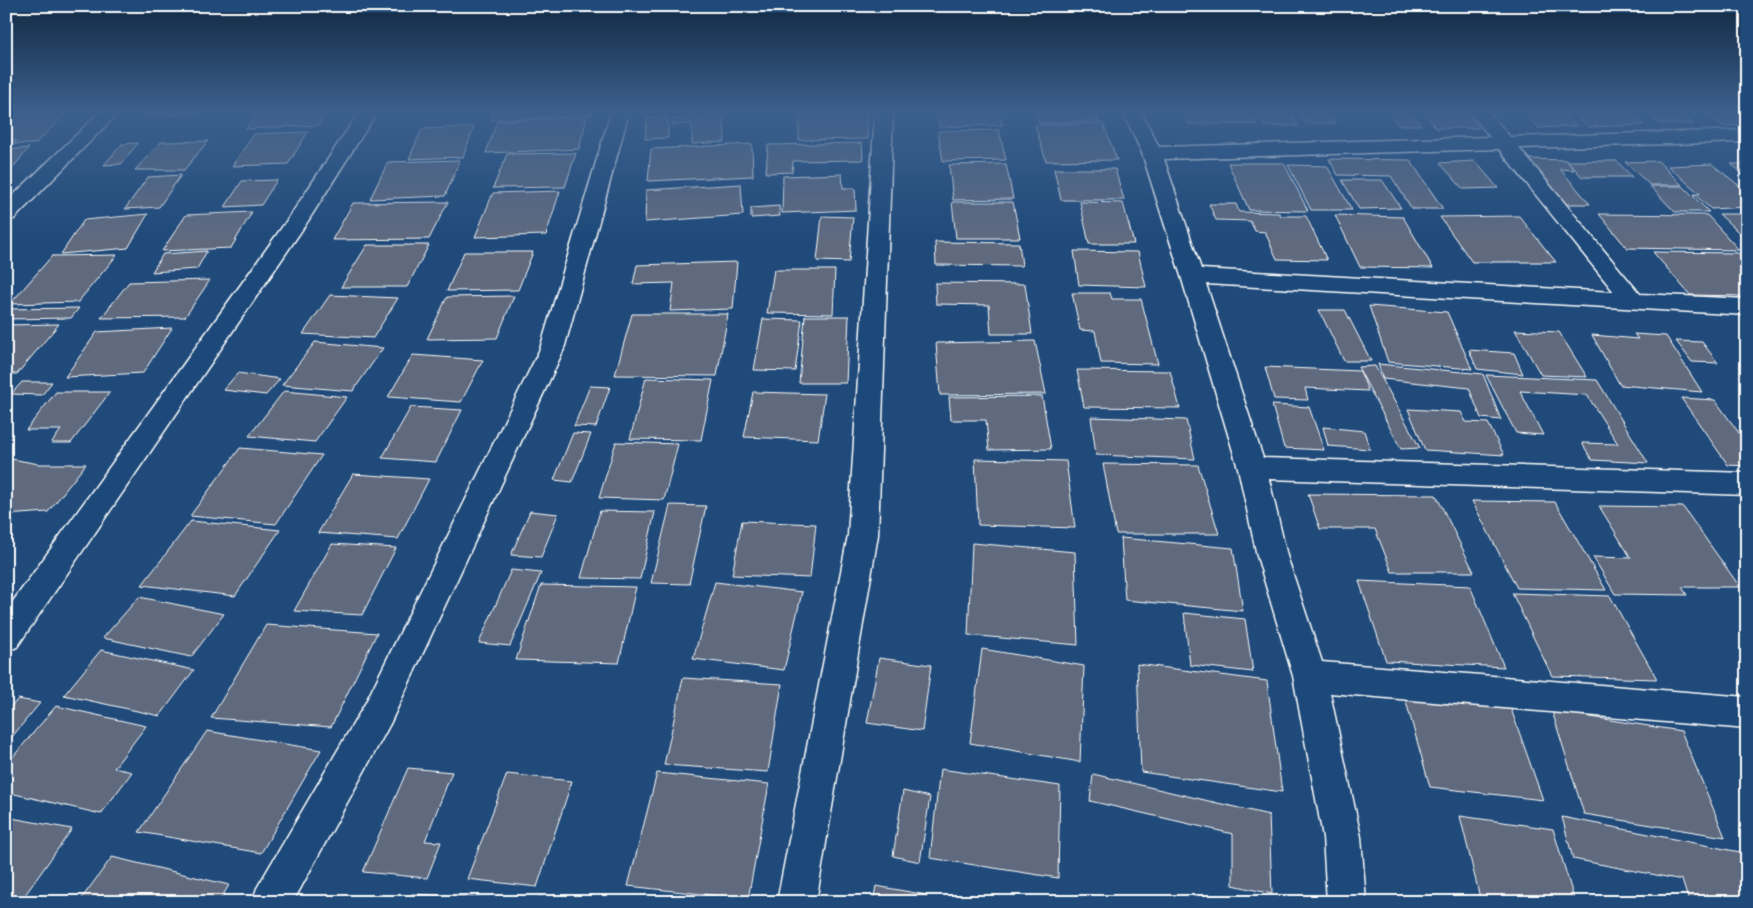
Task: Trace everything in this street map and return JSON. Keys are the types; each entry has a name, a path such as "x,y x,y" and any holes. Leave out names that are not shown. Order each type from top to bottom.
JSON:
{"street":[{"path":"6,214 67,154"},
{"path":"6,637 298,221 341,154"},
{"path":"271,902 378,713 552,349 608,154"},
{"path":"796,902 863,535 882,154"},
{"path":"1152,154 1252,468 1272,556 1310,676 1342,837 1347,902"},
{"path":"1514,154 1632,300"},
{"path":"1192,276 1747,307"},
{"path":"1252,468 1747,484"},
{"path":"1310,676 1747,713"}],"building":[{"path":"6,154 24,154 10,171 6,172"},
{"path":"113,154 129,154 121,164 104,165"},
{"path":"150,154 197,154 184,170 135,170"},
{"path":"240,154 294,154 288,164 232,166"},
{"path":"411,154 464,154 463,157 409,159"},
{"path":"507,154 576,154 565,187 493,188"},
{"path":"650,154 752,154 753,176 648,181"},
{"path":"767,154 863,154 863,160 793,161 792,172 766,173"},
{"path":"942,154 1005,154 1006,160 943,161"},
{"path":"1044,154 1115,154 1117,160 1046,161"},
{"path":"1329,159 1410,160 1443,209 1412,209 1391,176 1338,175"},
{"path":"1526,159 1566,160 1574,170 1560,169 1590,204 1563,204"},
{"path":"460,160 445,196 370,199 388,162"},
{"path":"1475,161 1498,188 1463,189 1440,163"},
{"path":"1568,161 1617,161 1632,177 1582,177"},
{"path":"1658,161 1682,185 1650,185 1625,162"},
{"path":"1228,163 1284,163 1308,211 1249,210"},
{"path":"1006,164 1013,199 953,200 949,165"},
{"path":"1712,164 1747,192 1747,207 1711,209 1694,194 1700,194 1668,166"},
{"path":"1731,164 1747,164 1747,177"},
{"path":"1288,165 1327,166 1352,210 1311,210"},
{"path":"1054,169 1115,169 1124,200 1061,200"},
{"path":"842,174 843,188 855,188 856,210 782,213 783,176"},
{"path":"181,175 159,207 125,209 148,177"},
{"path":"277,180 261,205 225,207 242,181"},
{"path":"1342,180 1382,180 1401,208 1359,209"},
{"path":"741,184 743,215 645,222 646,190"},
{"path":"1650,186 1683,186 1709,212 1675,212"},
{"path":"560,191 546,235 475,237 493,193"},
{"path":"448,202 429,239 332,240 353,203"},
{"path":"952,202 1013,202 1020,238 956,238"},
{"path":"1080,202 1123,203 1134,244 1089,244"},
{"path":"1209,204 1236,204 1239,212 1306,216 1327,260 1277,259 1265,232 1255,231 1250,221 1216,220"},
{"path":"779,206 780,216 751,218 751,208"},
{"path":"252,212 231,248 162,251 186,215"},
{"path":"148,214 128,248 61,254 84,220"},
{"path":"1599,214 1707,215 1739,250 1627,248"},
{"path":"1719,214 1747,214 1747,240"},
{"path":"1335,215 1403,217 1433,268 1360,267"},
{"path":"822,216 853,217 849,262 817,261"},
{"path":"1519,216 1556,262 1472,262 1440,217"},
{"path":"935,242 1019,243 1022,266 936,265"},
{"path":"367,245 429,245 407,287 341,287"},
{"path":"207,251 197,269 152,272 163,254"},
{"path":"1074,251 1138,252 1146,287 1079,285"},
{"path":"464,252 533,252 518,290 447,291"},
{"path":"1653,252 1738,253 1747,262 1747,296 1690,295"},
{"path":"117,255 78,302 10,304 52,256"},
{"path":"737,262 733,309 670,311 674,283 633,284 637,265"},
{"path":"774,270 835,270 833,314 767,313"},
{"path":"210,280 185,317 101,318 129,282"},
{"path":"935,283 1025,284 1032,334 991,334 989,305 936,304"},
{"path":"1072,293 1110,293 1112,299 1141,299 1158,364 1101,363 1095,331 1080,330"},
{"path":"330,295 398,298 373,338 303,334"},
{"path":"514,296 497,338 427,339 447,297"},
{"path":"1369,306 1447,312 1472,369 1388,362"},
{"path":"79,308 71,318 6,319 6,309"},
{"path":"1319,310 1345,310 1371,361 1344,361"},
{"path":"632,314 728,314 717,376 615,375"},
{"path":"805,316 849,316 846,383 799,383"},
{"path":"763,319 802,320 795,371 754,370"},
{"path":"59,324 17,374 6,374 6,325"},
{"path":"172,328 143,373 65,377 97,332"},
{"path":"1515,330 1559,332 1587,377 1541,375"},
{"path":"1634,334 1666,336 1702,392 1620,385 1592,335 1638,339"},
{"path":"1035,341 1046,394 940,395 936,343"},
{"path":"1676,341 1702,342 1718,363 1692,362"},
{"path":"315,342 383,348 353,391 282,385"},
{"path":"1469,350 1514,353 1523,374 1477,369"},
{"path":"413,355 483,360 461,402 388,397"},
{"path":"1378,364 1483,374 1501,420 1481,418 1469,388 1383,379"},
{"path":"1375,366 1420,448 1401,449 1358,367"},
{"path":"1265,367 1360,371 1368,391 1305,388 1308,400 1274,399"},
{"path":"1077,370 1170,371 1180,408 1084,407"},
{"path":"238,373 280,379 266,395 223,390"},
{"path":"1486,375 1597,380 1648,463 1592,460 1582,443 1618,444 1587,395 1520,391 1543,435 1516,433"},
{"path":"646,378 713,380 701,440 630,439"},
{"path":"22,382 52,382 42,395 11,394"},
{"path":"590,386 610,387 596,427 574,426"},
{"path":"284,391 347,397 315,442 249,436"},
{"path":"56,392 110,392 71,443 51,443 61,430 26,430"},
{"path":"753,392 825,394 818,440 744,437"},
{"path":"1042,396 1051,449 989,450 986,420 951,420 949,397"},
{"path":"1681,398 1715,400 1747,444 1747,466 1728,465"},
{"path":"1272,405 1309,407 1324,450 1284,448"},
{"path":"411,407 462,410 436,462 382,458"},
{"path":"1408,409 1461,412 1466,422 1488,423 1504,455 1425,450"},
{"path":"1091,417 1186,420 1195,459 1096,455"},
{"path":"1323,427 1364,431 1370,449 1328,446"},
{"path":"573,433 591,434 572,482 554,480"},
{"path":"616,442 678,444 664,500 599,498"},
{"path":"240,448 322,455 276,524 190,516"},
{"path":"6,458 39,464 86,464 48,512 6,515"},
{"path":"975,459 1066,461 1075,528 978,525"},
{"path":"1103,464 1198,465 1219,534 1116,534"},
{"path":"353,474 429,479 398,539 318,533"},
{"path":"1308,494 1436,495 1474,572 1392,572 1375,529 1320,529"},
{"path":"1472,501 1555,502 1606,590 1517,588"},
{"path":"670,505 706,506 689,584 651,583"},
{"path":"1599,506 1683,507 1740,587 1682,587 1687,595 1615,594 1593,557 1631,558"},
{"path":"530,511 558,514 541,557 511,555"},
{"path":"600,511 655,512 640,579 581,578"},
{"path":"191,521 280,530 235,596 142,585"},
{"path":"742,521 816,524 810,578 732,575"},
{"path":"1121,538 1233,548 1243,611 1125,600"},
{"path":"972,543 1075,552 1078,645 968,635"},
{"path":"332,544 396,548 362,615 294,611"},
{"path":"511,570 541,573 510,646 479,643"},
{"path":"1359,581 1470,586 1504,667 1386,661"},
{"path":"715,582 802,592 784,670 693,659"},
{"path":"541,585 636,587 619,663 516,660"},
{"path":"1512,593 1610,596 1657,679 1552,676"},
{"path":"139,597 224,614 191,657 103,638"},
{"path":"1184,613 1245,619 1253,672 1190,665"},
{"path":"266,625 377,633 331,727 211,718"},
{"path":"982,649 1084,666 1080,762 970,743"},
{"path":"101,650 194,670 160,716 64,695"},
{"path":"879,658 931,665 922,731 867,723"},
{"path":"1137,664 1267,681 1282,792 1141,772"},
{"path":"683,678 782,684 768,772 664,765"},
{"path":"1405,698 1511,709 1543,800 1430,787"},
{"path":"18,699 40,703 6,744 6,712"},
{"path":"56,706 146,726 114,768 132,772 101,814 6,792 6,765"},
{"path":"1552,711 1681,731 1725,837 1584,814"},
{"path":"207,731 321,750 261,853 139,832"},
{"path":"408,768 452,772 425,841 441,842 427,878 363,872"},
{"path":"940,769 1060,786 1058,878 930,858"},
{"path":"657,773 769,784 748,899 628,886"},
{"path":"507,774 572,781 537,887 467,879"},
{"path":"1093,774 1269,815 1272,894 1233,885 1233,834 1090,801"},
{"path":"903,791 930,797 920,862 893,856"},
{"path":"1460,816 1553,829 1575,902 1481,902"},
{"path":"6,817 72,829 20,902 6,902"},
{"path":"1562,817 1745,853 1747,902 1689,902 1682,880 1573,859"},
{"path":"112,857 229,885 219,902 79,902"},
{"path":"876,886 927,895 926,902 873,902"},
{"path":"412,894 526,900 525,902 409,902"},
{"path":"539,897 570,902 537,902"}]}
